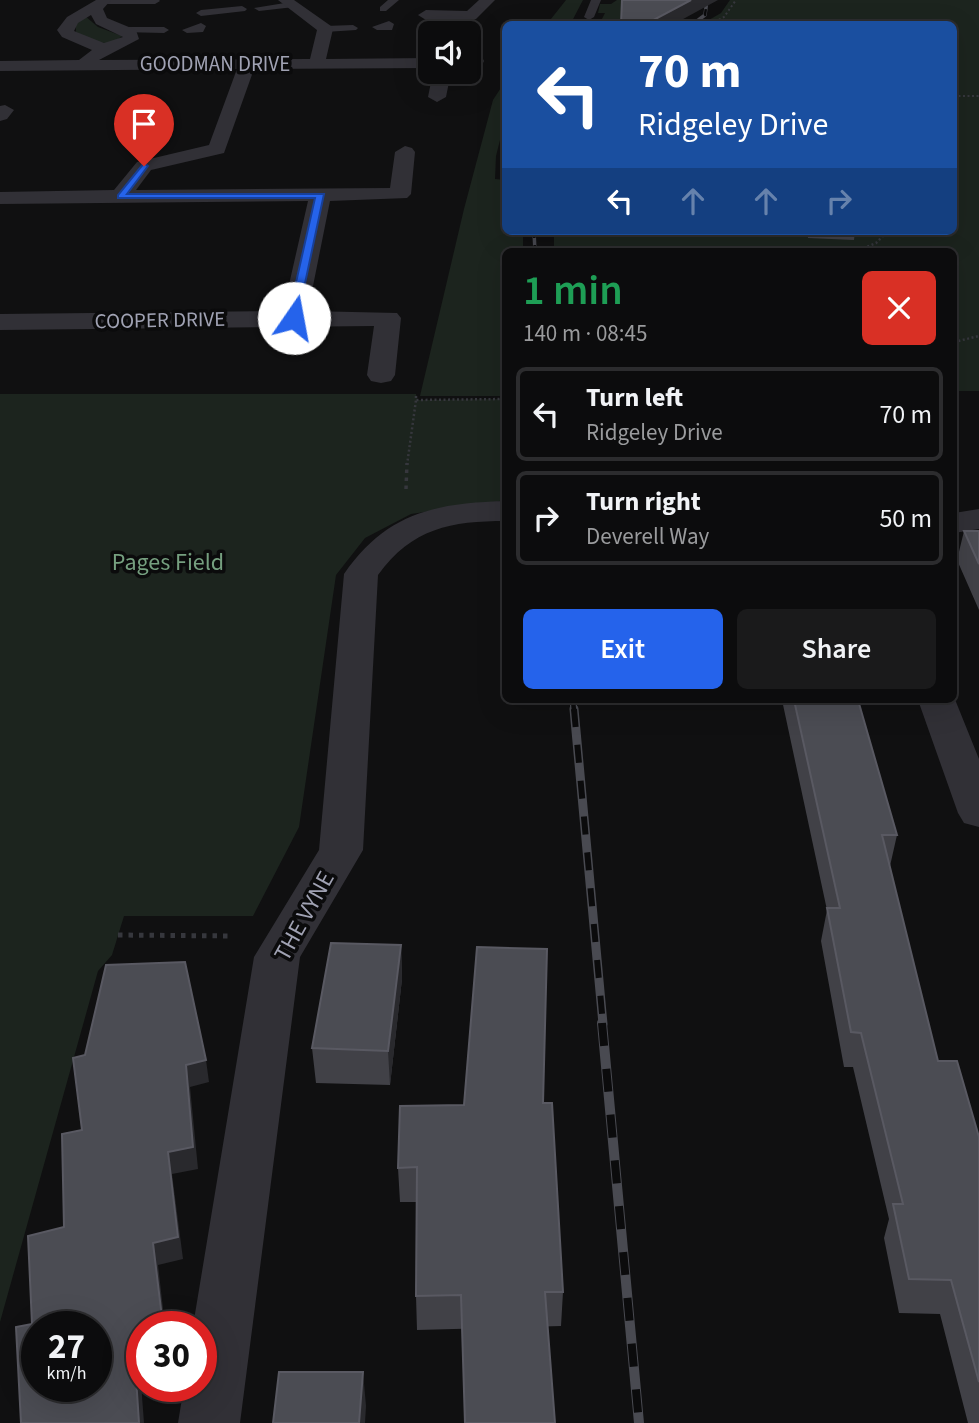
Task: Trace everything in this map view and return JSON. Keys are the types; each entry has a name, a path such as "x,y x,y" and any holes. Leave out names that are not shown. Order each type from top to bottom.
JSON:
{"street":[{"path":"426,15 471,16 488,0"},
{"path":"288,2 325,29 317,63"},
{"path":"82,64 104,49 131,39 130,33 125,30 101,21 102,3"},
{"path":"102,3 72,19 65,30 68,34 104,49"},
{"name":"GOODMAN DRIVE","path":"0,66 418,62"},
{"path":"121,197 144,166 217,149 247,64"},
{"path":"437,97 440,84"},
{"path":"9,204 121,197 400,194 405,152"},
{"path":"294,318 320,196"},
{"name":"COOPER DRIVE","path":"0,322 388,318 381,375"},
{"name":"THE VYNE","path":"209,1423 277,957 341,850 361,574 383,546 416,525 464,511 502,511"},
{"path":"957,523 979,519"},
{"path":"938,703 979,813"}],"lane":[{"path":"383,9 394,0"},
{"path":"589,17 596,0"},
{"path":"102,3 155,1"},
{"path":"259,8 288,2"},
{"path":"201,13 242,9"},
{"path":"377,27 389,27 389,24"},
{"path":"187,30 199,30 201,26"},
{"path":"325,29 353,28"},
{"path":"125,30 164,30"}],"path":[{"path":"717,21 724,17 736,0"},
{"path":"957,96 979,96"},
{"path":"864,248 876,243 884,235"},
{"path":"957,341 979,337"},
{"path":"416,394 407,450 405,485 408,511 416,525"},
{"path":"416,400 502,399"},
{"path":"118,935 290,936"}],"green space":[{"path":"566,0 583,0 572,21 549,21"},
{"path":"617,0 662,0 667,21 601,21 605,13 598,13 600,4 611,4"},
{"path":"730,0 979,0 979,391 957,391 957,248 554,248 554,235 957,235 957,21 707,21 721,13"},
{"path":"85,16 98,27 122,36 105,43 76,32 76,24"},
{"path":"502,86 502,132 496,156 495,179 502,180 502,235 523,235 523,248 502,248 502,396 420,396 464,209 493,100"},
{"name":"Pages Field","path":"0,394 416,394 417,400 502,399 502,501 411,514 365,538 336,575 299,827 253,916 124,916 112,955 98,971 0,1322"}],"building":[{"path":"622,0 691,0 652,21 621,21"},
{"path":"964,531 979,531 979,564"},
{"path":"795,703 859,703 897,835 882,835 938,1061 957,1061 979,1137 979,1382 951,1280 909,1279 893,1204 903,1204 861,1033 851,1032 827,908 840,908"},
{"path":"331,943 401,945 388,1051 312,1048"},
{"path":"477,947 547,949 543,1103 552,1103 563,1292 545,1292 555,1423 465,1423 461,1295 416,1296 417,1167 398,1168 400,1106 464,1105"},
{"path":"185,962 206,1060 186,1065 193,1147 168,1152 178,1237 153,1243 161,1311 126,1311 126,1402 138,1402 139,1423 21,1423 16,1327 21,1326 21,1402 112,1402 112,1311 31,1311 28,1236 64,1227 62,1134 82,1130 73,1058 85,1055 106,965"},
{"path":"279,1372 363,1372 359,1423 273,1423"}],"railway":[{"path":"697,21 705,15 707,0"},
{"path":"534,235 535,248"},
{"path":"573,703 574,711"},
{"path":"574,709 603,1024"},
{"path":"602,1023 639,1423"}],"route":[{"path":"144,166 121,197 320,196 294,318"}]}
